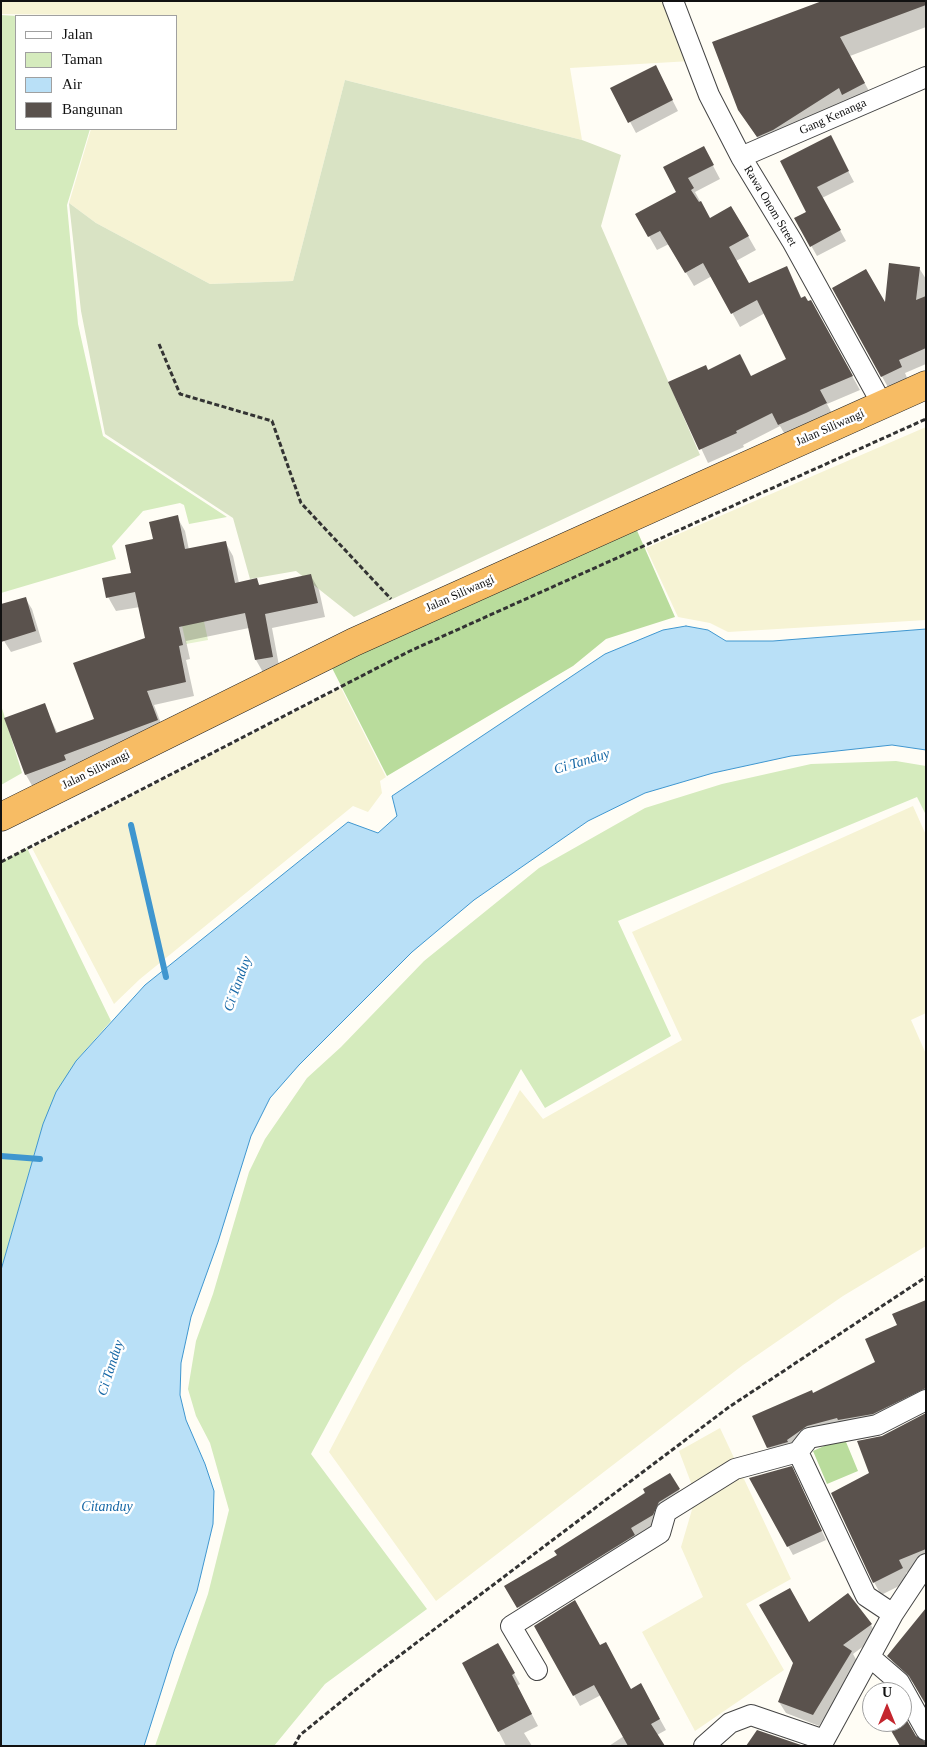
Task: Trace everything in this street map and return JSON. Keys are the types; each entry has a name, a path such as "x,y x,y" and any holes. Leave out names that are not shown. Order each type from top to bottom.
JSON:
{"highway":[{"name":"Jalan Siliwangi","path":"1,818 401,620 926,385"}],"street":[{"name":"Rawa Onom Street","path":"673,1 709,95 741,157 792,241 882,404"},
{"name":"Gang Kenanga","path":"741,157 926,77"},
{"path":"537,1670 511,1626 660,1533 666,1512 735,1469 798,1452 809,1438 877,1426 926,1400"},
{"path":"798,1452 866,1596 893,1614"},
{"path":"704,1746 730,1724 751,1715 823,1743 893,1614 922,1567 926,1564"},
{"path":"870,1656 899,1682 926,1730"}],"path":[{"path":"159,344 180,394 272,421 301,503 392,599 401,620"},
{"path":"1,862 410,651 926,419"},
{"path":"294,1746 300,1735 379,1671 729,1407 926,1276"}],"shaded area":[{"path":"1,1 668,1 691,61 570,68 582,140 345,80 293,281 210,284 96,223 69,203 91,130 178,130 178,15 1,14"},
{"path":"926,427 926,620 728,632 710,623 678,617 646,548"},
{"path":"341,688 386,777 380,781 382,793 368,812 353,806 140,979 114,1004 32,848"},
{"path":"913,806 926,835 926,1013 911,1020 926,1054 926,1246 843,1296 743,1365 436,1601 329,1452 520,1090 543,1119 682,1040 632,932"},
{"path":"720,1428 791,1579 746,1604 784,1670 695,1731 642,1632 703,1597 681,1547 696,1496 679,1451"}],"green space":[{"path":"1,15 15,16 15,130 90,130 67,205 78,324 103,436 227,517 189,524 184,505 180,503 143,511 112,546 116,559 1,593"},
{"path":"345,80 582,140 621,155 601,226 700,455 354,617 296,571 250,579 233,518 105,434 81,311 69,203 96,223 210,284 293,281"},
{"path":"635,526 675,617 606,639 573,666 387,776 331,666"},
{"path":"189,552 208,640 186,644 167,557"},
{"path":"1,705 22,773 1,785"},
{"path":"896,761 926,766 926,815 917,797 618,921 671,1036 545,1108 521,1069 311,1454 427,1609 325,1684 274,1746 155,1746 208,1594 229,1510 210,1443 196,1416 188,1389 196,1341 213,1294 249,1172 265,1139 307,1078 341,1047 424,961 539,868 645,808 722,784 811,764"},
{"path":"27,848 111,1021 76,1061 43,1124 1,1270 1,862"},
{"path":"844,1437 858,1471 827,1484 813,1451"}],"water":[{"name":"Citanduy","path":"686,626 708,630 726,641 773,641 926,629 926,750 892,745 791,756 713,773 645,793 588,821 474,900 412,952 299,1065 270,1098 251,1136 218,1242 191,1317 181,1363 180,1395 186,1420 205,1464 214,1491 213,1524 197,1591 174,1651 144,1746 1,1746 1,1270 43,1124 56,1092 76,1061 145,985 348,822 378,833 397,816 392,796 605,654 663,630"}],"building":[{"path":"822,1 926,1 926,5 840,37 865,83 842,95 839,88 773,130 757,137 738,110 712,42"},
{"path":"656,65 673,100 628,123 610,88"},
{"path":"831,135 849,171 817,187 841,230 810,247 794,218 806,212 780,161"},
{"path":"704,146 714,165 688,178 694,188 691,190 699,202 701,201 710,218 731,206 749,236 729,247 749,283 787,266 801,298 805,296 808,301 811,300 853,376 820,390 827,403 778,425 772,413 736,431 737,433 699,450 668,382 706,365 708,370 740,354 751,376 786,359 757,300 731,314 703,263 685,273 660,231 648,237 635,214 676,192 663,167"},
{"path":"889,263 920,267 916,300 926,296 926,348 899,360 902,367 881,377 832,288 866,269 885,302"},
{"path":"178,515 185,549 226,541 235,583 257,578 259,585 311,574 318,603 265,614 273,657 255,660 245,613 179,627 183,645 179,646 186,682 147,691 158,720 64,755 66,760 25,775 4,718 45,703 56,733 94,719 73,663 145,638 135,592 106,598 102,578 131,573 125,545 153,539 149,522"},
{"path":"26,597 36,631 1,642 1,604"},
{"path":"926,1300 926,1388 873,1414 838,1420 837,1418 807,1426 787,1440 788,1442 767,1448 752,1416 812,1390 813,1393 875,1362 865,1339 897,1325 892,1314"},
{"path":"926,1413 926,1549 899,1560 903,1568 873,1583 831,1493 869,1473 857,1441 882,1436"},
{"path":"792,1466 822,1531 787,1547 749,1478"},
{"path":"670,1473 680,1489 659,1502 653,1515 631,1528 635,1535 517,1608 504,1586 557,1555 554,1551 645,1493 643,1489"},
{"path":"790,1588 809,1622 848,1593 872,1624 843,1645 852,1651 813,1715 778,1702 793,1663 759,1605"},
{"path":"575,1600 600,1645 606,1642 631,1689 641,1683 660,1719 651,1724 665,1746 628,1746 594,1685 573,1696 534,1626"},
{"path":"926,1608 926,1705 909,1676 887,1656"},
{"path":"498,1643 515,1673 512,1675 532,1714 498,1732 462,1663"},
{"path":"912,1729 916,1736 926,1742 926,1746 900,1746 892,1732 912,1732"},
{"path":"757,1730 801,1745 802,1746 746,1746"}],"waterway":[{"path":"131,825 166,977"},
{"path":"1,1156 40,1159"}],"water label":[{"name":"Ci Tanduy","path":"582,762"},
{"name":"Ci Tanduy","path":"238,984"},
{"name":"Ci Tanduy","path":"111,1368"}]}
